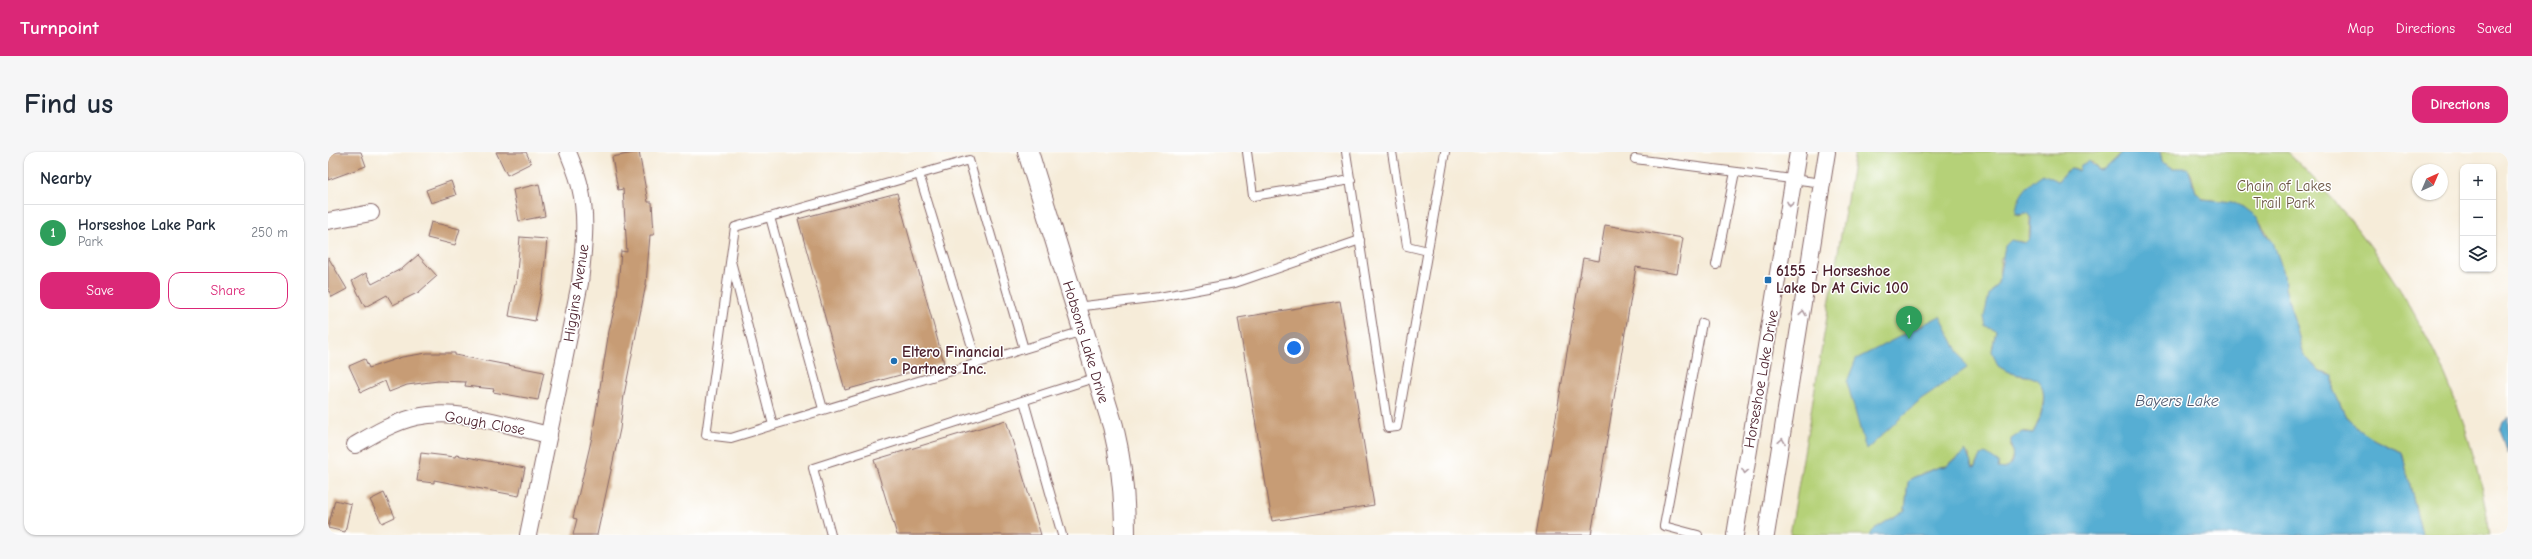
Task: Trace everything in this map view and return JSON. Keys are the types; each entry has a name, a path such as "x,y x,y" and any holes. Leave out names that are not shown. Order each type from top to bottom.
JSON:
{"street":[{"name":"Higgins Avenue","path":"528,535 580,283 584,247 586,221 580,186 568,152"},
{"name":"Hobsons Lake Drive","path":"1028,152 1098,377 1121,459 1125,498 1125,535"},
{"name":"Horseshoe Lake Drive","path":"1735,535 1798,152"},
{"name":"Horseshoe Lake Drive","path":"1763,533 1828,152"},
{"path":"328,221 371,213"},
{"name":"Gough Close","path":"355,445 398,423 435,414 458,415 549,435"}],"lane":[{"path":"1247,152 1253,196 1351,180"},
{"path":"1346,152 1388,428 1396,427 1445,152"},
{"path":"1392,152 1407,246 1428,251"},
{"path":"1635,159 1823,183"},
{"path":"1024,349 969,160 734,227 706,435 731,438 823,409 978,363 1024,349 1083,331"},
{"path":"1716,265 1735,172"},
{"path":"919,174 978,363"},
{"path":"770,217 823,409"},
{"path":"1076,307 1159,297 1235,283 1360,240"},
{"path":"730,257 773,425"},
{"path":"1698,535 1664,526 1702,323"},
{"path":"831,535 813,468 1098,377"},
{"path":"1024,401 1062,535"}],"green space":[{"path":"1855,152 2123,152 2104,170 2099,171 2092,162 2079,171 2073,169 2065,172 2058,181 2045,176 2018,215 2027,213 2030,216 2029,240 2025,243 2018,241 2001,258 1998,283 1989,295 1994,328 1996,330 1992,351 2014,373 2032,377 2038,381 2042,387 2043,394 2043,403 2039,420 2033,433 2024,431 2010,445 2013,454 2009,467 2001,470 1981,456 1975,468 1970,464 1969,454 1955,459 1947,466 1939,467 1912,478 1908,482 1905,510 1876,528 1869,535 1790,535"},
{"name":"Chain of Lakes Trail Park","path":"2160,152 2287,152 2326,192 2361,234 2393,279 2421,326 2445,376 2465,427 2480,480 2490,535 2422,535 2402,452 2370,437 2346,417 2333,389 2334,381 2330,374 2320,372 2304,355 2285,288 2284,273 2270,238 2257,217 2224,201 2203,199 2196,192 2191,174 2188,170 2173,168 2162,162"}],"water":[{"name":"Bayers Lake","path":"2123,152 2160,152 2162,162 2173,168 2188,168 2196,192 2203,199 2232,202 2245,208 2257,217 2266,234 2273,242 2284,273 2285,288 2304,355 2320,372 2333,376 2333,389 2346,417 2370,437 2402,452 2422,535 1869,535 1876,528 1905,510 1908,482 1912,478 1939,467 1947,466 1966,451 1973,468 1976,467 1981,456 1986,454 1999,463 1998,468 2005,469 2009,466 2012,459 2011,439 2022,432 2033,433 2042,412 2044,396 2043,389 2034,378 2011,373 1998,366 1992,351 1996,330 1986,327 1984,317 1989,295 1998,283 2005,246 2011,240 2025,243 2030,238 2031,218 2027,213 2016,214 2018,201 2028,186 2043,174 2058,181 2065,172 2071,169 2079,171 2081,165 2089,161 2099,171 2104,170"},
{"path":"1940,316 1967,368 1921,399 1866,450 1847,382 1856,359"},
{"path":"2508,417 2508,454 2500,430 2503,421"}],"building":[{"path":"328,152 361,152 366,166 328,180"},
{"path":"496,152 526,152 531,163 507,175"},
{"path":"639,152 648,202 652,202 654,235 650,235 646,284 624,395 620,429 597,535 573,535 577,519 573,518 592,437 609,331 617,298 621,251 627,252 623,189 618,190 612,157"},
{"path":"451,181 456,195 431,203 426,190"},
{"path":"539,184 545,216 519,221 513,190"},
{"path":"897,193 944,363 845,390 798,219"},
{"path":"431,222 460,229 455,245 427,238"},
{"path":"1605,225 1683,238 1677,274 1636,267 1591,535 1536,535 1583,258 1599,261"},
{"path":"520,237 547,239 543,282 535,321 509,316 516,284"},
{"path":"418,255 437,276 419,292 393,305 387,295 365,307 352,281 366,273 372,284 403,268"},
{"path":"328,257 347,289 332,297 328,289"},
{"path":"1340,301 1374,505 1272,521 1238,318"},
{"path":"427,353 455,353 455,355 544,372 538,400 493,392 494,389 465,386 466,382 438,381 407,385 389,392 385,381 361,392 349,366 365,359 369,368 402,357"},
{"path":"1006,420 1041,535 897,535 874,460"},
{"path":"421,453 455,457 456,455 525,468 519,496 434,480 434,483 417,481"},
{"path":"384,493 395,517 382,523 370,500"},
{"path":"335,500 351,504 345,532 328,528"}],"place":[{"name":"6155 - Horseshoe Lake Dr At Civic 100","path":"1768,280"},
{"name":"Horseshoe Lake Park","path":"1909,339"},
{"name":"Eltero Financial Partners Inc.","path":"894,361"}]}
